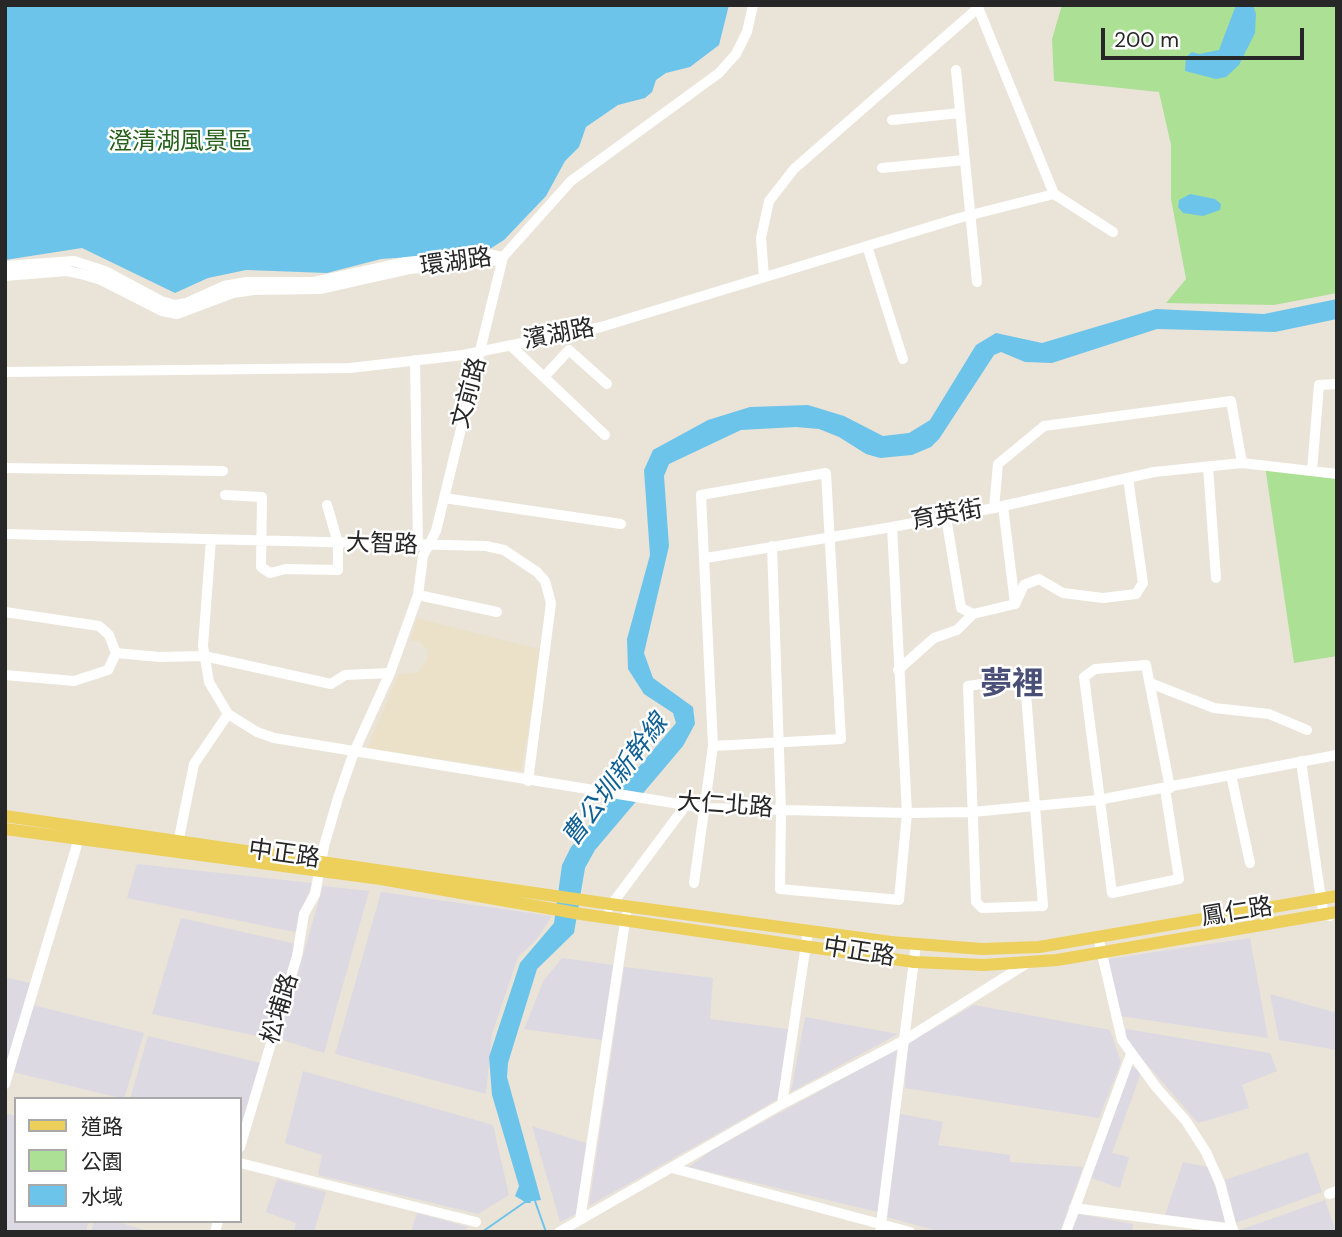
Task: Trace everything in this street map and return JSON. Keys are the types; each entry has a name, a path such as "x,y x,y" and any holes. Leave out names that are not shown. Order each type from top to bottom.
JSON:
{"main road":[{"name":"中正路","path":"5,816 560,904 581,914 609,911 807,938 914,961 984,965 1029,962 1138,946"},
{"name":"中正路","path":"5,829 79,838 178,845"},
{"name":"鳳仁路","path":"1138,930 1337,896"},
{"name":"中正路","path":"560,904 583,900 609,911"},
{"name":"鳳仁路","path":"1138,946 1333,915"},
{"name":"中正路","path":"807,938 982,949 1039,947 1138,930"}],"street":[{"name":"文前路","path":"320,866 354,752 390,673 418,595 423,546 436,531 503,257 571,181 719,73 736,54 747,32 753,5"},
{"path":"764,277 761,238 769,201 794,169 977,6 1054,194 1113,232"},
{"path":"956,70 977,282"},
{"path":"892,120 960,113"},
{"path":"882,168 965,160"},
{"name":"濱湖路","path":"5,372 350,368 481,351 601,327 971,215 1054,194"},
{"path":"867,246 903,359"},
{"name":"環湖路","path":"5,266 74,261 105,271 162,311 177,314 233,293 320,289 409,269 484,263 503,257"},
{"name":"環湖路","path":"5,276 67,271 125,287"},
{"path":"510,345 605,435"},
{"path":"544,377 569,350 607,384"},
{"path":"415,360 423,546"},
{"path":"1312,471 1319,384 1337,384"},
{"path":"1015,604 999,507 998,464 1044,426 1231,401 1242,463"},
{"name":"育英街","path":"781,810 780,889 900,900 907,813 892,527 999,507 1128,478 1208,467 1242,463 1337,474"},
{"path":"1208,467 1216,578"},
{"path":"5,468 223,471"},
{"path":"694,884 713,746 702,495 826,473 841,739 713,746"},
{"path":"1015,604 1024,585 1038,579 1063,593 1080,593 1103,598 1136,594 1143,583 1128,478"},
{"path":"225,495 262,497 261,567 270,573 286,569 338,570 338,543 327,505"},
{"path":"444,498 621,524"},
{"path":"946,517 961,608 973,614"},
{"path":"706,558 892,527"},
{"name":"大智路","path":"5,534 486,546 521,558 545,582 551,604 551,623 528,781"},
{"path":"178,845 194,764 228,714 209,682 204,656 211,539"},
{"path":"772,546 781,810"},
{"path":"418,595 497,611"},
{"path":"898,670 934,638 957,630 973,614 1015,604"},
{"path":"5,612 99,626 109,635 116,653 108,670 74,681 5,675"},
{"path":"116,653 160,657 204,656 331,684 345,675 390,673"},
{"path":"1146,664 1150,683 1168,788 1179,879 1112,893 1084,677 1095,669 1146,664"},
{"path":"1002,681 1025,682 1043,906 982,908 976,904 972,812 968,686 1002,681"},
{"path":"1150,683 1214,708 1269,714 1307,730"},
{"name":"大仁北路","path":"228,714 257,733 354,752 686,805 781,810 907,813 1037,808 1168,788 1337,755"},
{"path":"1301,761 1321,899 1333,915"},
{"path":"1231,775 1250,863"},
{"path":"609,911 686,805"},
{"path":"5,1084 79,838"},
{"name":"松埔路","path":"242,1140 297,956 304,914 315,894 320,866"},
{"path":"580,1220 626,913"},
{"path":"1074,1208 1233,1230 1220,1183 1206,1152 1186,1121 1131,1054 1114,1015 1098,937"},
{"path":"782,1104 807,938"},
{"path":"880,1228 916,944"},
{"path":"559,1232 782,1104 903,1041 1029,962"},
{"path":"1066,1232 1131,1054"},
{"path":"242,1164 476,1222"},
{"path":"672,1168 880,1228 911,1232"}],"shaded area":[{"path":"417,618 542,650 521,771 367,749 398,675 418,672 428,659 427,649 419,641 410,641"},
{"path":"137,864 312,883 295,932 127,898"},
{"path":"323,886 369,891 324,1053 279,1039"},
{"path":"381,892 552,916 536,940 518,957 492,1034 486,1094 335,1054"},
{"path":"181,918 296,944 267,1038 152,1014"},
{"path":"1250,938 1268,1038 1120,1016 1108,959"},
{"path":"562,958 613,965 602,1040 524,1029 544,980"},
{"path":"624,967 713,978 710,1019 788,1029 780,1098 589,1206"},
{"path":"5,977 30,983 5,1069"},
{"path":"1270,994 1337,1013 1337,1050 1279,1040"},
{"path":"33,1005 144,1033 125,1097 13,1072"},
{"path":"974,1005 1110,1030 1121,1062 1099,1118 905,1088 907,1044"},
{"path":"805,1017 898,1034 791,1092"},
{"path":"1126,1029 1270,1053 1277,1071 1242,1085 1249,1108 1198,1123 1137,1053 1125,1037"},
{"path":"148,1036 261,1063 242,1125 242,1097 131,1097"},
{"path":"897,1049 878,1212 689,1167 712,1150"},
{"path":"1130,1065 1141,1073 1112,1153 1129,1157 1120,1188 1091,1178"},
{"path":"303,1071 493,1125 509,1195 478,1214 318,1175 322,1155 285,1143"},
{"path":"5,1113 14,1115 14,1223 88,1223 86,1232 5,1232"},
{"path":"900,1114 943,1122 938,1145 1010,1155 1010,1162 1083,1167 1060,1232 941,1232 887,1217"},
{"path":"532,1126 589,1144 580,1212 560,1222"},
{"path":"1308,1152 1322,1192 1236,1223 1225,1180"},
{"path":"1183,1162 1208,1167 1224,1212 1224,1222 1165,1215"},
{"path":"277,1179 326,1192 314,1232 294,1232 296,1223 266,1212"},
{"path":"1325,1200 1336,1232 1237,1232 1237,1231"},
{"path":"417,1213 468,1227 463,1232 411,1232"},
{"path":"1079,1214 1133,1224 1132,1232 1071,1232"},
{"path":"93,1223 121,1223 150,1232 91,1232"}],"green space":[{"path":"1062,5 1337,5 1337,293 1274,305 1166,303 1186,279 1171,199 1171,145 1159,92 1054,81 1052,39"},
{"path":"1265,466 1337,474 1337,656 1294,663"}],"water":[{"name":"澄清湖風景區","path":"5,5 729,5 719,45 690,67 666,73 656,80 652,92 645,98 618,105 586,127 579,147 565,161 546,196 504,240 485,252 381,259 327,273 246,270 208,278 175,293 82,248 5,260"},
{"path":"1236,5 1253,5 1256,14 1255,33 1239,65 1226,77 1216,79 1185,71 1186,57 1192,52 1199,54 1219,50"},
{"path":"1190,194 1215,199 1221,204 1220,210 1203,216 1183,213 1178,207 1179,200"},
{"path":"1337,299 1337,319 1275,332 1157,329 1052,363 1025,362 1001,352 994,355 939,439 931,447 912,455 880,458 866,454 839,437 819,429 796,427 741,430 669,464 664,476 669,546 644,653 653,678 693,707 695,724 683,746 595,850 585,868 574,933 537,969 508,1063 507,1077 541,1200 525,1202 515,1196 519,1186 492,1095 489,1057 520,963 554,923 562,865 571,847 676,723 673,713 644,694 628,669 627,639 650,555 644,470 653,450 708,420 750,407 808,405 844,416 883,436 909,433 930,420 976,345 996,333 1042,343 1156,309 1264,314"}],"waterway":[{"path":"535,1201 546,1232"},
{"path":"482,1232 525,1202 530,1202"}],"district":[{"name":"夢裡","path":"1012,686"}],"water label":[{"name":"曹公圳新幹線","path":"616,781"}]}
